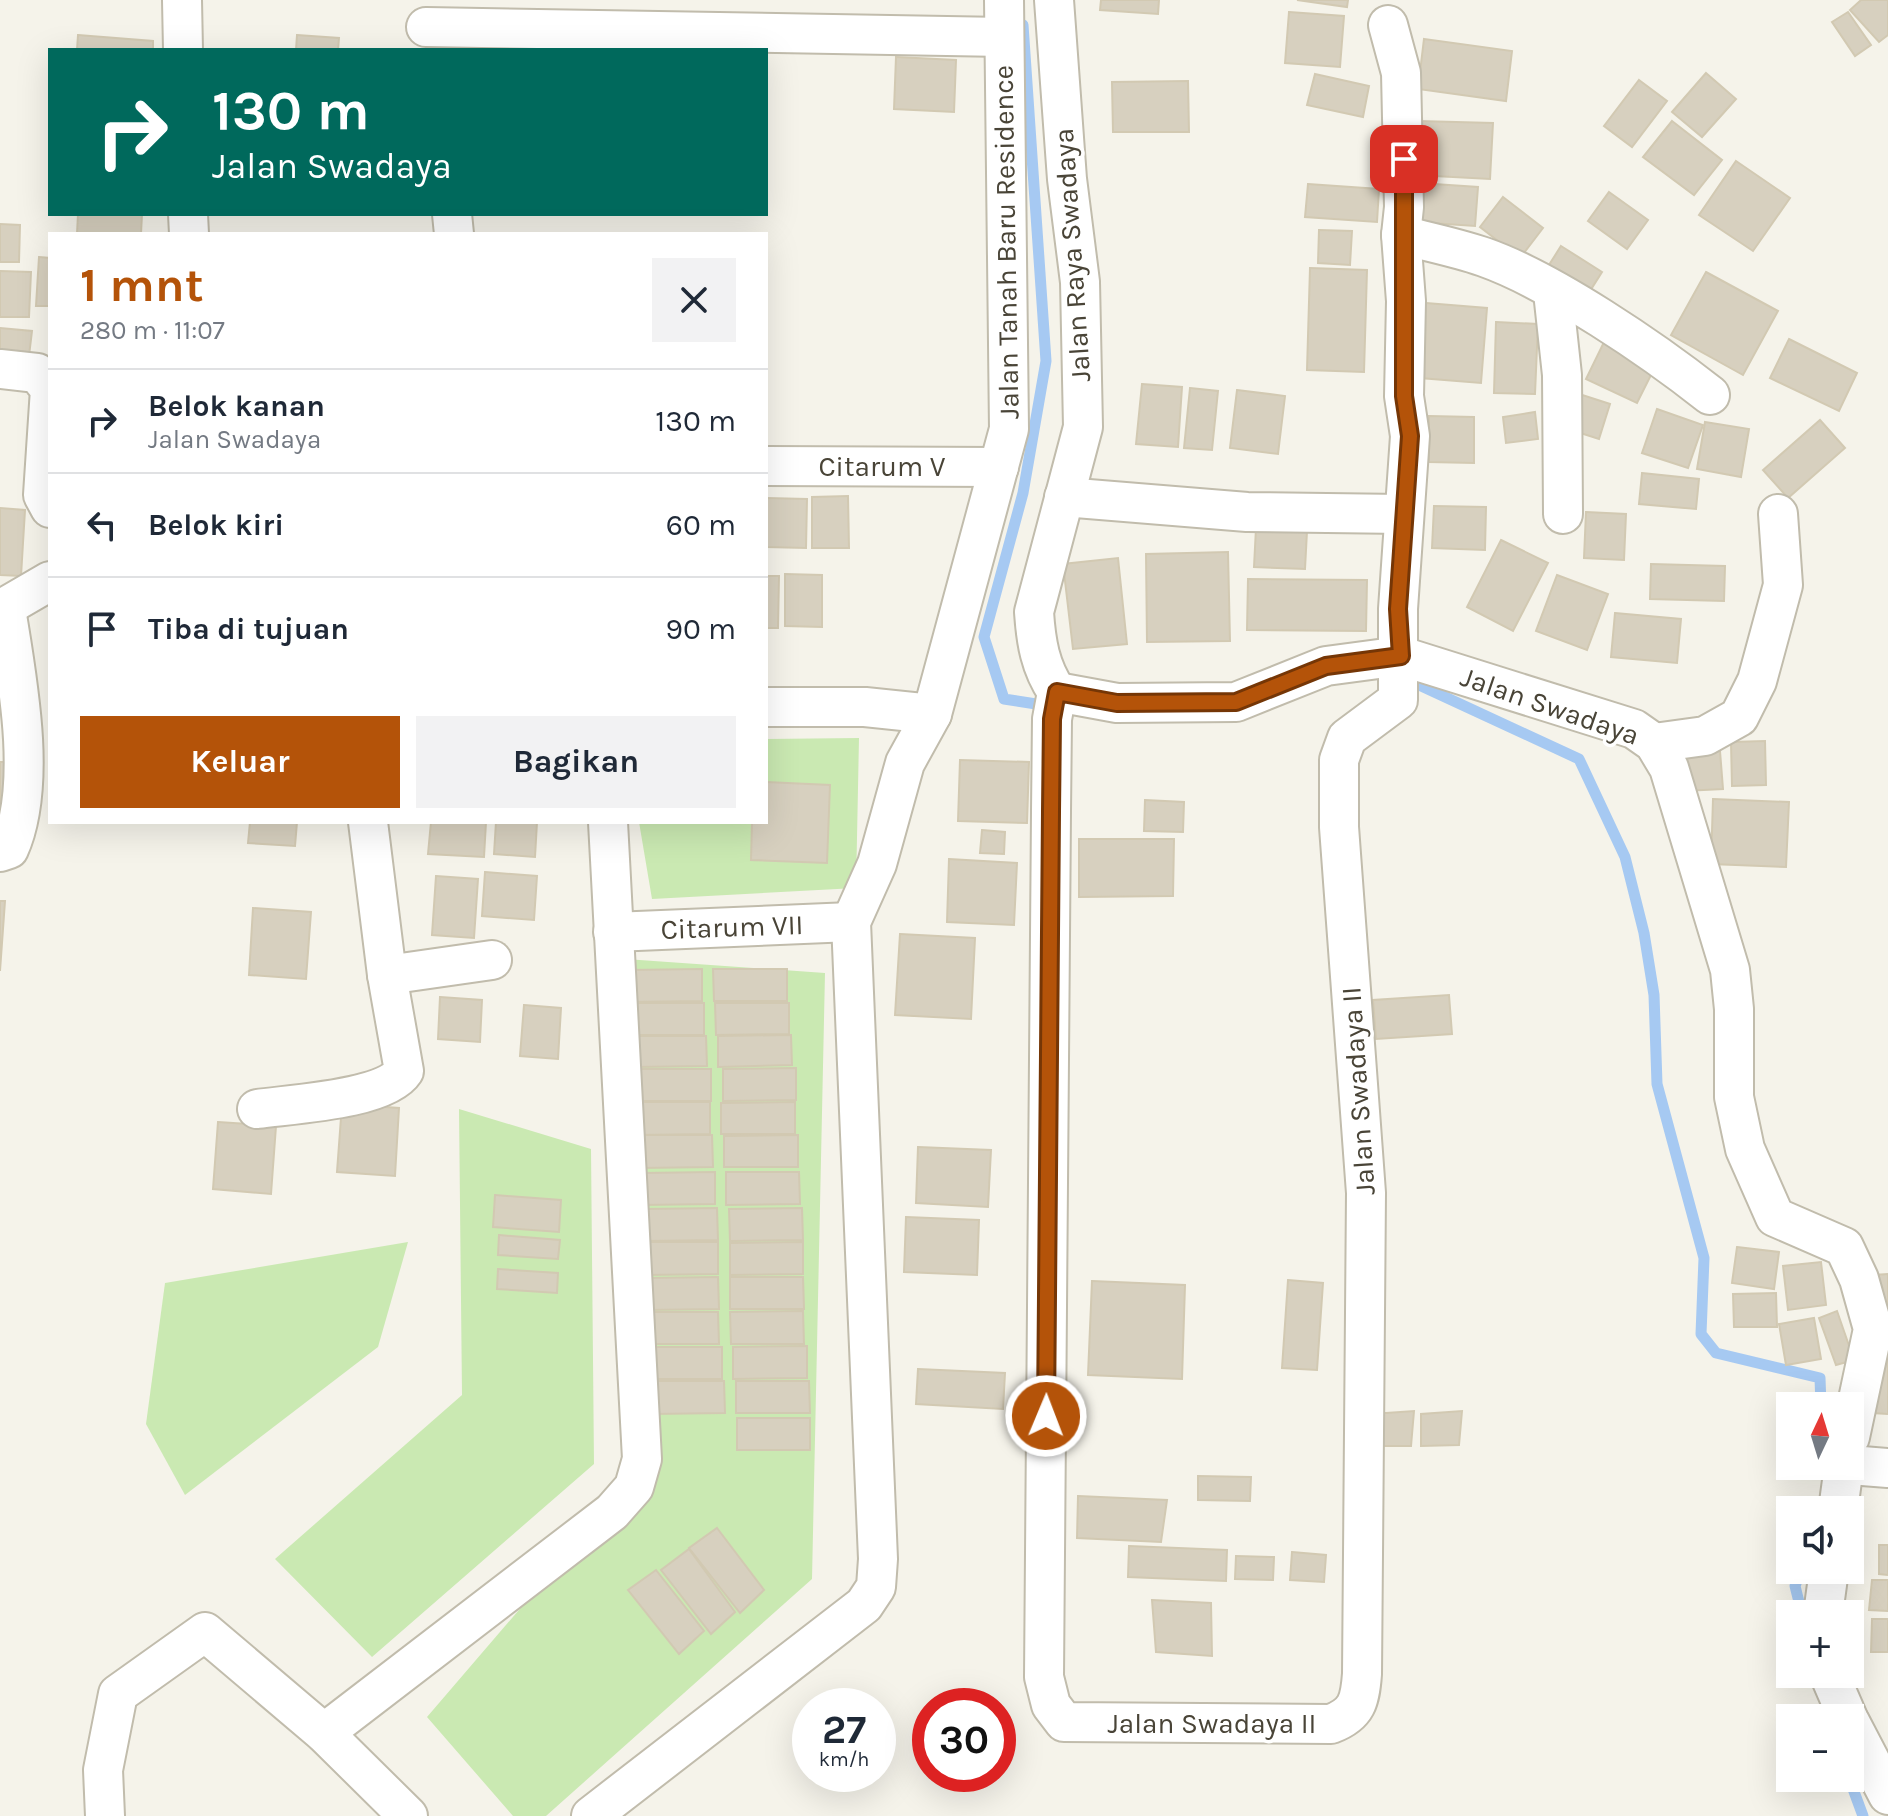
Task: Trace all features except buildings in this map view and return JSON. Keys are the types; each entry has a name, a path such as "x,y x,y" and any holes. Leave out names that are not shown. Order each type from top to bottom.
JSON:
{"street":[{"path":"182,0 183,48"},
{"name":"Jalan Raya Swadaya","path":"1054,0 1067,179 1080,282 1083,427 1034,612 1036,643 1055,703"},
{"path":"426,26 1004,18"},
{"name":"Jalan Tanah Baru Residence","path":"851,922 877,864 905,763 932,714 1009,429 1004,18"},
{"path":"1388,25 1401,73 1404,207 1401,235 1406,301 1404,396 1410,436 1398,609 1400,676"},
{"path":"1401,235 1484,257 1553,292 1679,371 1710,395"},
{"path":"1553,292 1562,375 1563,514"},
{"path":"0,369 37,373 48,387"},
{"path":"48,419 43,495 48,504"},
{"name":"Citarum V","path":"768,466 999,467"},
{"path":"1064,497 1247,512 1403,514"},
{"path":"1654,743 1705,736 1739,717 1757,681 1783,585 1778,514"},
{"path":"0,852 9,849 16,834 22,780 21,709 3,610 48,582"},
{"name":"Jalan Swadaya","path":"1055,703 1236,702 1326,666 1400,676 1634,729 1654,743 1669,768 1730,970 1734,1009 1734,1097 1745,1149 1775,1217 1844,1247 1859,1279 1873,1329 1860,1392"},
{"name":"Jalan Swadaya II","path":"1055,703 1044,1646 1044,1677 1051,1705 1064,1722 1331,1724 1348,1717 1360,1702 1362,1674 1366,1193 1339,827 1339,760 1347,738 1400,676"},
{"path":"768,707 865,707 932,714"},
{"path":"257,1109 336,1098 397,1083 404,1071 387,975 368,824"},
{"path":"324,1733 612,1512 634,1487 642,1459 608,824"},
{"path":"591,1816 864,1605 876,1587 878,1559 851,922"},
{"name":"Citarum VII","path":"613,932 851,922"},
{"path":"387,975 492,960"},
{"path":"1864,1466 1888,1468"},
{"path":"105,1816 103,1770 118,1694 205,1632 324,1733 408,1816"},
{"path":"1864,1749 1888,1795"}],"green space":[{"path":"859,738 856,888 652,899 639,824 768,824 768,739"},
{"path":"611,958 825,973 812,1579 546,1816 513,1816 427,1717 639,1470"},
{"path":"459,1109 591,1149 594,1464 372,1657 275,1559 462,1395"},
{"path":"408,1242 378,1347 185,1495 146,1424 165,1283"}],"waterway":[{"path":"1023,25 1046,361 1023,493 984,637 1004,699 1049,706"},
{"path":"1404,678 1579,759 1625,857 1644,933 1654,995 1657,1084 1704,1258 1701,1334 1716,1353 1820,1378 1820,1392"},
{"path":"1796,1584 1798,1600"},
{"path":"1854,1792 1863,1816"}],"route":[{"path":"1046,1416 1052,719 1057,692 1117,703 1166,705 1236,702 1273,690 1326,666 1401,656 1398,609 1410,436 1404,396 1406,301 1401,235 1404,159"}]}
